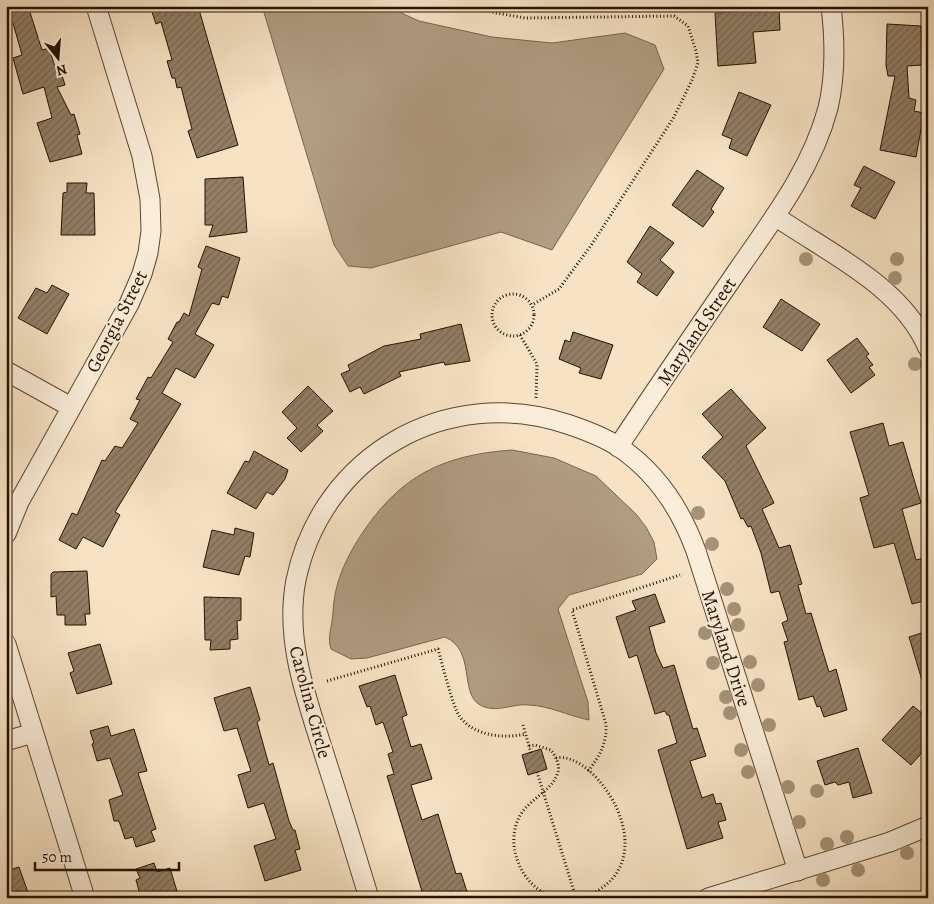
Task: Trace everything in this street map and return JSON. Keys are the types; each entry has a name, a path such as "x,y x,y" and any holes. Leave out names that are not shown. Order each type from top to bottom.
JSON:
{"street":[{"name":"Georgia Street","path":"6,534 19,502 129,304 142,274 151,231 150,199 142,156 96,6"},
{"name":"Maryland Street","path":"618,447 775,216 805,168 828,108 834,62 832,6"},
{"path":"775,216 882,289 911,319 928,348"},
{"path":"6,371 71,407"},
{"name":"Carolina Circle","path":"369,898 296,656 293,631 293,605 296,580 304,555 322,515 342,484 361,466 400,438 424,426 464,414 508,412 534,416 583,429 618,447"},
{"name":"Maryland Drive","path":"618,447 637,461 656,481 688,530 798,871"},
{"path":"6,644 85,898"},
{"path":"6,741 33,733"},
{"path":"708,898 890,842 928,826"}],"path":[{"path":"458,6 525,18 674,16 688,26 696,51 698,63 674,117 592,244 559,288 532,305"},
{"path":"514,293 526,297 535,312 534,322 520,335 506,335 500,332 495,327 491,316 492,310 500,298 514,293"},
{"path":"520,335 537,364 537,391 534,416"},
{"path":"588,770 602,750 606,736 606,724 572,610 680,575"},
{"path":"327,681 438,649 460,716 479,730 494,736 525,734"},
{"path":"523,725 531,752"},
{"path":"529,746 545,747 552,750 559,765 558,774 518,819 514,846 517,860 524,874 542,891 556,898"},
{"path":"556,758 566,756 588,770 604,786 615,805 626,838 625,857 618,872 607,883 581,898"},
{"path":"537,772 576,898"},
{"path":"539,898 542,891"}],"shaded area":[{"path":"262,6 386,6 419,21 492,37 552,43 625,33 655,45 664,69 552,250 501,232 371,268 348,266 334,245"},
{"path":"512,450 554,458 596,476 636,514 654,542 657,559 642,574 569,595 558,609 588,702 589,720 537,706 523,705 492,709 480,705 470,691 461,651 455,643 445,637 367,658 351,659 331,649 330,636 334,602 341,572 361,535 391,498 407,483 425,472 444,464 464,457"}],"building":[{"path":"6,6 28,6 42,50 49,48 55,67 59,66 65,85 57,87 71,115 74,114 80,134 77,135 82,154 50,162 37,123 52,118 44,87 23,94 13,58 22,55 13,23 6,25"},
{"path":"150,6 198,6 238,145 197,158 188,131 192,129 181,87 177,88 175,78 172,78 167,61 172,60 161,22 156,24"},
{"path":"779,9 780,30 753,32 756,63 718,66 715,13"},
{"path":"887,24 921,26 923,65 907,66 909,98 916,100 914,111 924,113 916,157 880,150 895,76 888,76 886,65"},
{"path":"739,92 771,105 747,156 729,148 732,139 722,135"},
{"path":"864,166 895,182 875,219 851,206 861,188 854,185"},
{"path":"697,170 724,188 711,209 714,212 703,227 672,205"},
{"path":"243,177 247,232 209,237 213,225 205,225 205,179"},
{"path":"67,183 87,183 86,193 94,193 95,235 61,235 63,193 67,192"},
{"path":"650,226 674,243 660,260 674,272 657,296 637,282 642,274 627,262"},
{"path":"206,246 240,258 228,298 222,296 219,305 212,303 195,334 214,345 195,378 176,368 162,393 181,404 115,512 120,515 103,547 83,537 76,549 59,540 72,513 77,515 102,460 105,461 115,446 122,448 138,423 130,419 140,400 136,399 148,377 151,378 173,342 168,339 177,322 179,322 184,313 189,316 202,269 198,267"},
{"path":"52,285 69,294 47,334 18,318 36,288 47,293"},
{"path":"781,299 820,324 802,351 763,327"},
{"path":"461,324 470,361 445,365 444,362 399,372 401,376 364,394 360,387 350,392 341,374 350,370 348,365 384,346 421,339 420,334"},
{"path":"573,332 613,345 601,379 579,373 581,368 559,359 565,340 570,342"},
{"path":"857,338 869,354 866,356 873,365 869,367 875,375 851,393 827,360"},
{"path":"308,386 333,411 317,425 323,431 301,452 287,438 297,428 282,412"},
{"path":"731,389 766,428 746,446 774,503 762,509 779,548 790,545 802,584 798,585 806,614 811,613 829,672 836,669 847,710 824,717 820,706 817,707 813,696 799,700 784,642 788,641 782,623 788,620 779,591 771,593 761,553 751,526 748,527 743,518 741,519 725,481 702,457 723,437 702,414"},
{"path":"883,423 889,446 903,442 921,503 902,509 916,560 928,557 928,600 912,604 894,543 874,548 860,498 869,495 850,432"},
{"path":"254,451 288,470 285,479 273,495 267,492 256,509 227,493 245,461 249,462"},
{"path":"235,528 254,533 250,557 245,556 239,575 203,567 212,530 234,535"},
{"path":"87,571 90,614 85,614 86,625 65,625 65,615 57,615 56,596 51,597 51,574 53,572"},
{"path":"655,594 665,622 649,627 656,653 663,668 674,665 693,729 697,728 706,756 690,761 702,798 713,794 716,804 721,803 726,820 718,822 723,838 687,849 658,750 677,743 669,715 665,711 655,714 637,655 629,658 616,617 636,610 632,601"},
{"path":"204,597 241,598 241,620 237,621 238,639 230,640 230,649 210,650 211,640 205,640"},
{"path":"928,631 928,687 924,687 909,637"},
{"path":"100,644 112,684 77,694 70,673 74,671 68,653"},
{"path":"395,675 407,715 402,717 411,747 421,744 432,779 411,785 422,820 438,814 456,874 461,873 469,898 424,898 387,776 394,774 388,754 393,752 383,722 376,725 370,706 367,707 359,686"},
{"path":"250,687 260,720 257,722 269,765 273,763 289,821 293,830 295,830 300,849 295,850 301,870 265,881 254,846 276,839 264,803 248,808 238,775 251,771 237,728 224,731 214,698"},
{"path":"913,706 928,718 928,746 911,765 882,740"},
{"path":"108,726 111,736 134,729 147,771 138,773 156,829 151,831 155,841 136,847 133,837 125,839 119,821 114,821 109,800 123,795 110,758 97,761 90,731"},
{"path":"858,748 872,793 853,798 849,782 838,785 835,782 825,785 817,761"},
{"path":"541,749 547,769 528,775 522,755"},
{"path":"154,863 157,872 170,868 179,898 141,898 136,880 140,878 136,869"},
{"path":"19,867 30,898 6,898 6,871"}]}
